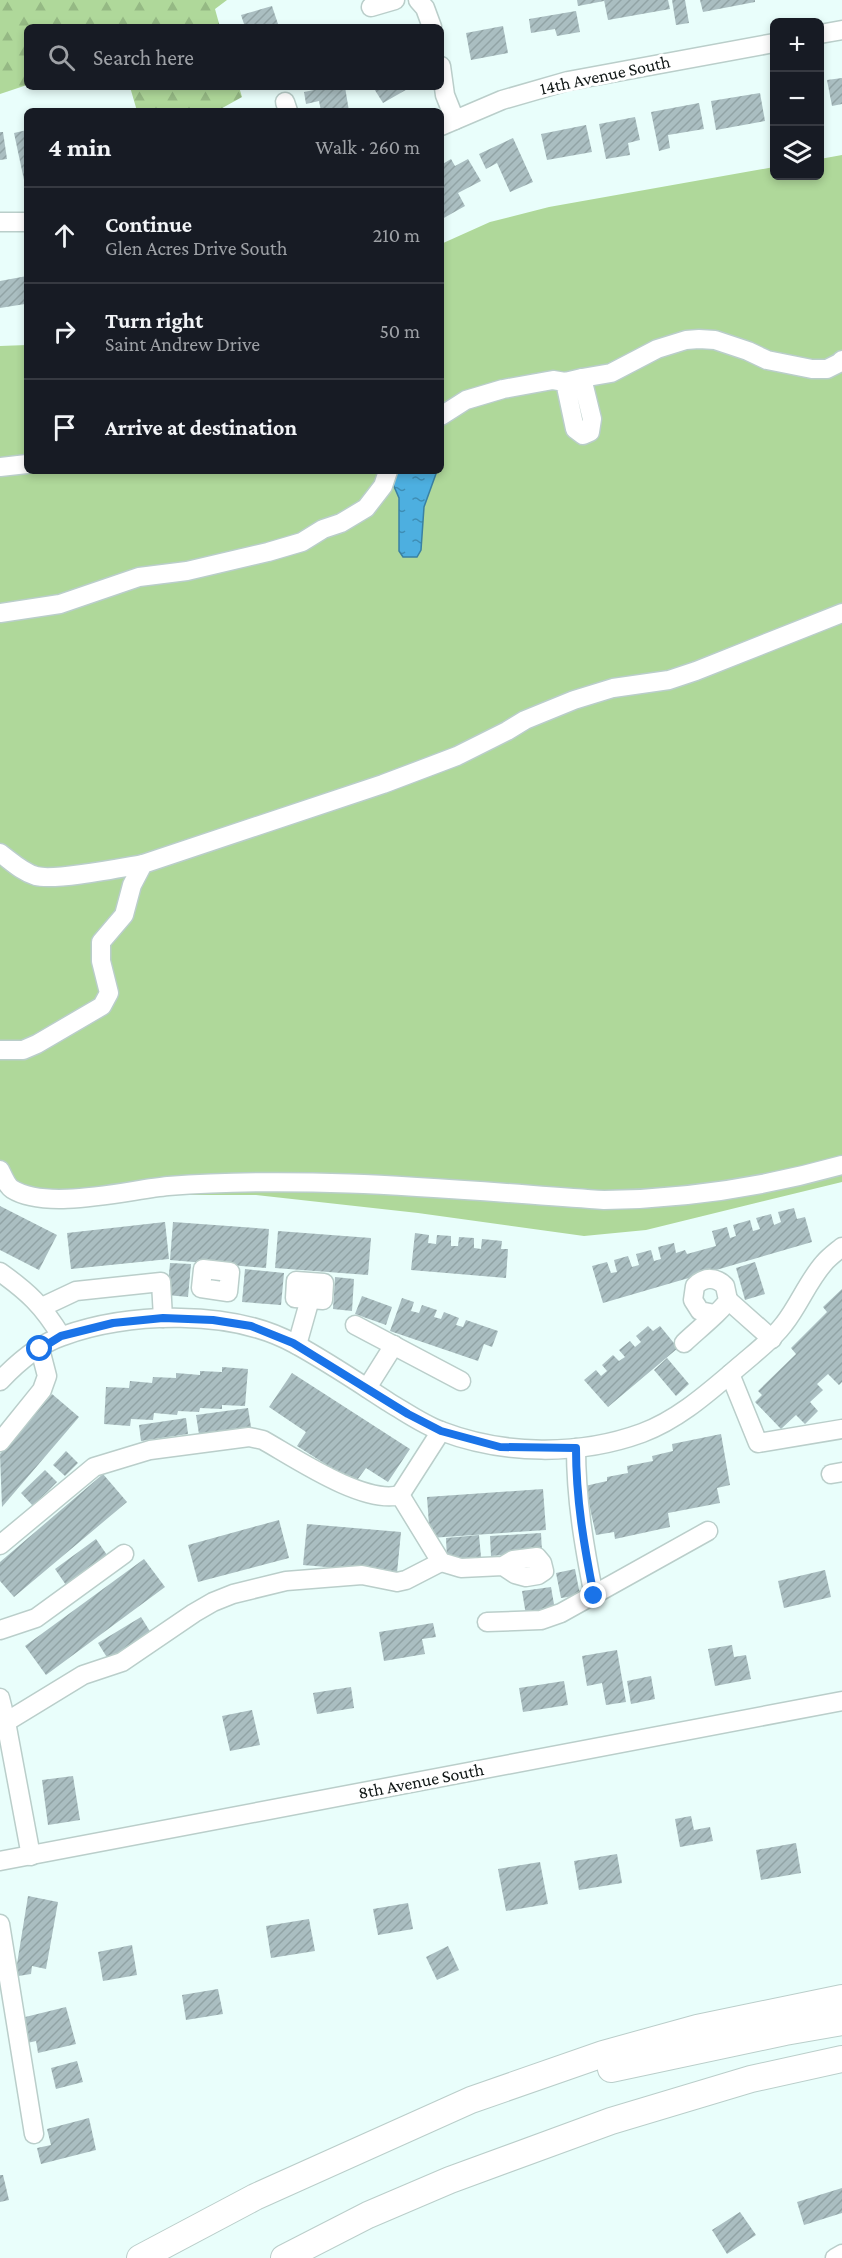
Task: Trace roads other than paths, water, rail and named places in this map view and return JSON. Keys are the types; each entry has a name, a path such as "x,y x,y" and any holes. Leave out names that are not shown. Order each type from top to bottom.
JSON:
{"highway":[{"path":"140,2258 255,2197 471,2100 603,2054 697,2028 842,1998"},
{"path":"390,2138 519,2095 624,2066 842,2022"},
{"path":"284,2258 368,2215 450,2180 611,2121 751,2079 842,2059"}],"street":[{"path":"371,8 395,0"},
{"path":"418,0 425,8 431,24"},
{"path":"824,33 842,30"},
{"name":"14th Avenue South","path":"448,123 502,100 568,81 770,44"},
{"path":"444,88 448,123"},
{"path":"0,222 24,222"},
{"path":"444,414 466,400 503,389 611,373 657,349 686,340 715,340 767,360 812,369 827,369 842,360"},
{"path":"0,467 24,464"},
{"path":"0,613 60,604 139,577 187,571 302,542 366,508 383,486 387,474"},
{"path":"0,853 37,876 62,876 143,864 300,813 457,756 525,720 574,700 613,688 669,680 842,613"},
{"path":"0,1050 23,1050 37,1044 102,1006 110,993 101,961 101,942 124,915 132,885 143,864"},
{"path":"0,1170 10,1188 34,1198 57,1200 168,1186 289,1181 636,1200 732,1190 842,1165"},
{"path":"0,1381 19,1362 61,1336 113,1323 163,1318 213,1320 251,1326 297,1345 367,1389 441,1431 500,1447 576,1448 610,1443 644,1432 681,1413 772,1339 824,1263 842,1247"},
{"path":"0,1272 27,1291 42,1307 61,1336"},
{"path":"714,1314 700,1311 695,1306 693,1293 700,1281 707,1278 720,1281 725,1286 728,1300 772,1339"},
{"path":"42,1307 76,1291 161,1282 163,1318"},
{"path":"213,1320 217,1290"},
{"path":"297,1345 310,1299"},
{"path":"684,1343 720,1311 728,1300"},
{"path":"355,1325 461,1381"},
{"path":"367,1389 394,1345"},
{"path":"0,1442 42,1390 47,1376 40,1349"},
{"path":"730,1374 758,1443 842,1429"},
{"path":"0,1545 94,1467 150,1450 249,1437 263,1440 354,1490 390,1498 400,1495 441,1431"},
{"path":"576,1448 580,1526 594,1596"},
{"path":"400,1495 441,1562 461,1568 503,1566"},
{"path":"487,1622 542,1620 594,1596 708,1531"},
{"path":"0,1630 36,1618 124,1554"},
{"path":"6,1722 83,1675 122,1662 194,1613 233,1594 286,1581 362,1575 397,1582 406,1580 441,1562"},
{"path":"0,1698 31,1856"},
{"name":"8th Avenue South","path":"0,1862 842,1701"},
{"path":"0,1924 34,2134"},
{"path":"835,2258 842,2254"}],"water":[{"path":"394,474 436,474 424,507 421,550 417,557 403,557 399,551 399,498 393,484"}]}
